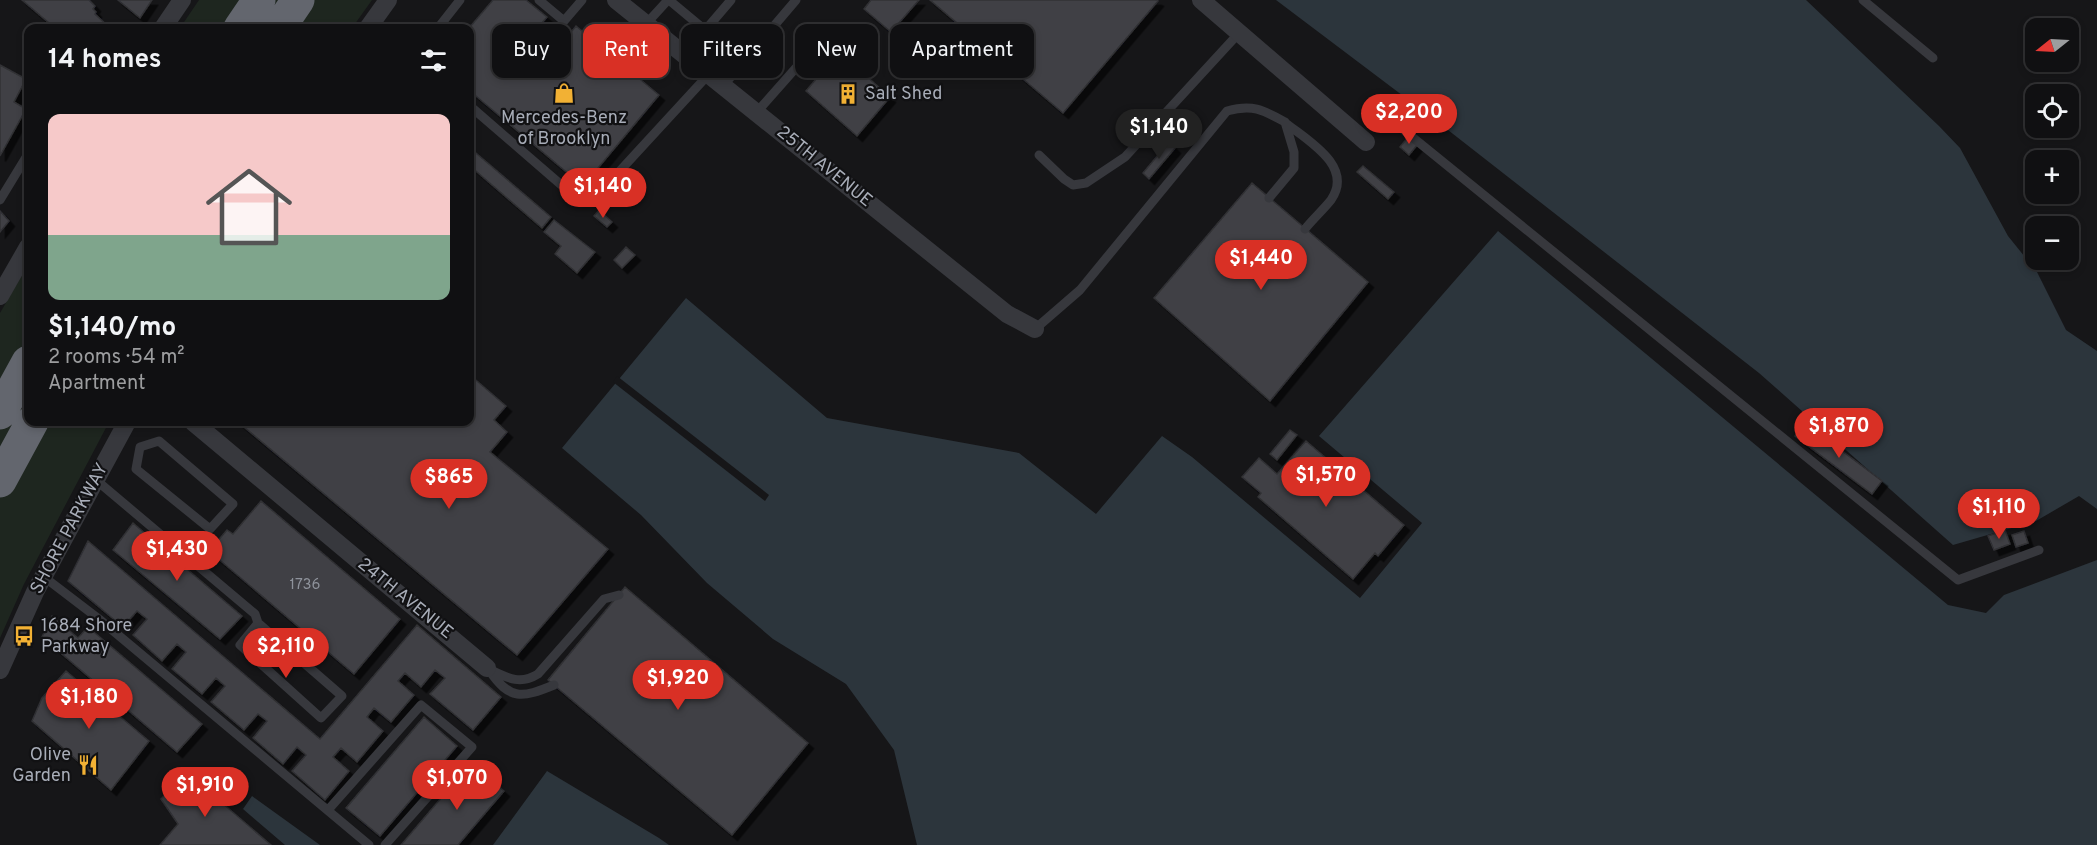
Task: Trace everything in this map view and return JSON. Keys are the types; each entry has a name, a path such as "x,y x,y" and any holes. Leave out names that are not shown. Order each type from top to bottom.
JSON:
{"highway":[{"path":"243,24 259,0"},
{"path":"282,24 298,0"},
{"path":"0,413 24,369"},
{"path":"0,481 30,426"}],"street":[{"path":"166,24 182,0"},
{"path":"371,24 388,0"},
{"name":"25TH AVENUE","path":"616,0 646,24"},
{"path":"1201,0 1366,142"},
{"name":"25TH AVENUE","path":"669,43 681,53"},
{"name":"25TH AVENUE","path":"713,78 1007,314 1035,329"},
{"path":"0,297 24,255"},
{"name":"24TH AVENUE","path":"198,426 488,668"},
{"name":"SHORE PARKWAY","path":"0,670 44,576 96,480 129,436"}],"lane":[{"path":"441,24 460,0"},
{"path":"539,0 564,21 582,0"},
{"path":"646,24 668,0 698,24"},
{"path":"710,24 731,0"},
{"path":"474,109 581,202 594,199 795,0"},
{"path":"1863,0 1933,58"},
{"path":"1039,155 1073,185 1086,183 1125,157 1239,33"},
{"path":"756,113 795,69"},
{"path":"1035,329 1080,290 1227,111 1241,107 1255,108 1285,122 1329,159 1337,175 1338,185 1331,199 1305,229"},
{"path":"1390,119 1958,580 2039,550"},
{"path":"1269,198 1294,168 1291,138 1285,122"},
{"path":"0,200 24,161"},
{"path":"129,436 159,441 233,504 210,529 136,469 129,436"},
{"path":"96,480 255,614 258,623 342,696 321,718 240,645 258,623"},
{"path":"44,576 99,619 369,845"},
{"name":"24TH AVENUE","path":"488,668 509,678 529,679 546,665 604,599 619,595"},
{"path":"488,668 498,684 516,694 533,694 554,685"},
{"path":"328,810 421,705 472,747 385,845"}],"shaded area":[{"path":"199,0 372,0 355,24 183,24"},
{"path":"1276,0 1806,0 1960,148 2008,236 2025,257 2025,270 2037,272 2066,330 2097,351 2097,509 2079,496 2036,521 1953,545 1759,373 1439,123"},
{"path":"1498,231 1948,605 1986,613 2004,595 2097,560 2097,845 917,845 894,750 846,684 773,639 707,583 641,515 562,448 686,298 827,418 1019,453 1096,514 1162,436 1192,457 1360,598 1422,523 1319,436"},
{"path":"24,272 24,426 107,426 24,584 0,638 0,313"},
{"path":"547,771 659,838 669,845 493,845"},
{"path":"252,796 320,845 285,845 243,809"}],"pier":[{"path":"617,376 769,495 765,501 613,382"}],"building":[{"path":"22,0 89,0 95,6 93,9 95,14 106,24 50,24"},
{"path":"118,0 152,0 140,18"},
{"name":"Mercedes-Benz of Brooklyn","path":"493,0 526,0 547,17 541,24 492,24 492,78 571,78 571,32 576,26 583,32 583,78 639,78 659,95 583,186 474,94 474,24"},
{"path":"871,0 919,0 898,24 890,24 890,31 864,9"},
{"path":"930,0 1158,1 1063,113 1022,78 1034,78 1034,24 958,24"},
{"path":"0,65 24,78 24,83 14,102 24,108 24,113 0,156"},
{"name":"Salt Shed","path":"817,78 868,78 890,97 857,136 806,91"},
{"path":"1409,136 1418,144 1409,155 1400,147"},
{"path":"1169,142 1175,148 1149,179 1143,173"},
{"path":"474,151 551,217 542,228 474,169"},
{"path":"1363,166 1394,192 1388,199 1357,172"},
{"path":"1252,183 1368,282 1270,401 1154,298"},
{"path":"599,210 612,222 607,227 594,216"},
{"path":"0,211 9,221 0,232"},
{"path":"554,220 595,252 577,273 555,254 561,246 544,232"},
{"path":"626,247 635,255 622,268 614,260"},
{"path":"474,378 506,406 494,420 507,432 490,452 608,549 517,655 243,426 474,426"},
{"path":"1803,424 1882,481 1872,494 1795,436"},
{"path":"1290,430 1297,435 1277,460 1270,454"},
{"path":"1306,441 1404,525 1378,556 1375,553 1353,579 1258,497 1261,493 1242,477 1259,458 1277,474"},
{"path":"261,501 400,619 354,674 209,551 227,530 233,534"},
{"path":"133,523 242,616 220,639 113,550"},
{"path":"2005,530 2010,544 1994,550 1988,536"},
{"path":"2024,531 2028,543 2016,547 2012,535"},
{"path":"88,541 320,739 417,625 501,697 473,730 430,694 445,678 435,670 421,687 405,673 398,681 414,695 391,722 374,708 367,717 383,731 357,762 341,748 333,757 349,771 325,800 292,771 306,755 297,747 283,764 253,738 267,721 258,714 244,730 211,702 225,686 216,678 202,694 172,669 186,652 177,644 162,661 133,635 147,619 137,611 123,627 68,581"},
{"path":"625,587 808,743 732,835 548,680"},
{"path":"52,616 78,638 88,627 202,724 177,752 42,637"},
{"path":"66,671 149,741 111,790 32,721 42,698"},
{"path":"424,717 457,746 380,836 346,808"},
{"path":"471,763 504,791 458,845 401,845"},
{"path":"186,772 271,845 160,845 178,824 161,799"}],"place":[{"name":"Mercedes-Benz of Brooklyn","path":"564,93"},
{"name":"Salt Shed","path":"848,94"},
{"name":"1684 Shore Parkway","path":"24,636"},
{"name":"Olive Garden","path":"88,765"}]}
